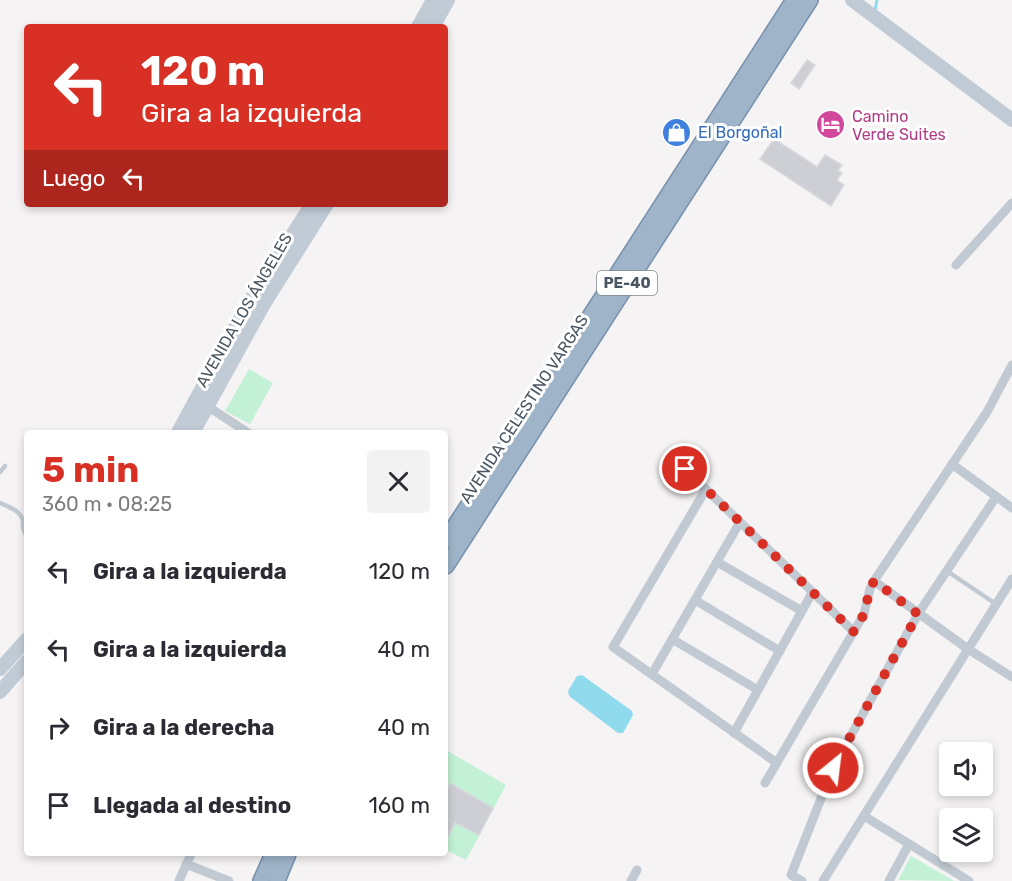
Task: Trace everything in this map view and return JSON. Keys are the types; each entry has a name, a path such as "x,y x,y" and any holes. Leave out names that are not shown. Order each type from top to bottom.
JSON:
{"highway":[{"name":"AVENIDA CELESTINO VARGAS","path":"785,26 793,0"},
{"name":"AVENIDA CELESTINO VARGAS","path":"448,557 496,474 785,26 810,0"},
{"name":"AVENIDA CELESTINO VARGAS","path":"448,537 496,474"},
{"path":"261,881 272,856"},
{"path":"277,881 287,856"}],"main road":[{"path":"420,24 433,0"},
{"path":"435,24 448,0"},
{"path":"852,0 1012,120"},
{"name":"AVENIDA LOS ÁNGELES","path":"179,430 245,309 310,207"},
{"name":"AVENIDA LOS ÁNGELES","path":"194,430 264,304 325,207"},
{"path":"0,669 24,642"},
{"path":"0,692 24,664"}],"street":[{"path":"956,265 1012,203"},
{"path":"765,783 864,614 874,581 987,412 1012,365"},
{"path":"207,406 244,430"},
{"path":"952,464 1012,508"},
{"path":"685,469 854,632"},
{"path":"706,489 613,647 777,763"},
{"path":"802,881 791,875 833,768 918,614 996,497"},
{"path":"652,674 740,522"},
{"path":"717,562 802,611"},
{"path":"823,881 1012,579"},
{"path":"874,581 968,649 1012,677"},
{"path":"734,732 812,593"},
{"path":"695,600 780,651"},
{"path":"672,639 758,690"},
{"path":"864,816 969,881"},
{"path":"889,881 909,844"},
{"path":"179,881 190,856"},
{"path":"186,864 229,881"},
{"path":"631,881 637,870"}],"lane":[{"path":"0,472 5,466"},
{"path":"0,503 19,512 23,519 24,531"},
{"path":"947,571 996,604"}],"green space":[{"path":"249,369 273,383 250,424 225,411"},
{"path":"448,751 506,785 466,860 448,851"},
{"path":"911,856 954,881 898,880"}],"water":[{"path":"582,675 632,711 633,715 623,733 618,733 569,696 568,691 577,676"}],"building":[{"path":"807,60 815,65 799,89 791,83"},
{"path":"774,139 817,167 825,155 842,165 838,170 842,173 837,180 844,185 831,206 760,159"},
{"path":"450,783 493,808 479,835 455,823 448,836 448,788"}],"waterway":[{"path":"875,10 877,0"}],"place":[{"name":"Camino Verde Suites","path":"831,125"},
{"name":"El Borgoñal","path":"677,132"}],"route":[{"path":"685,469 854,632 864,614 874,581 918,614 833,768"}]}
